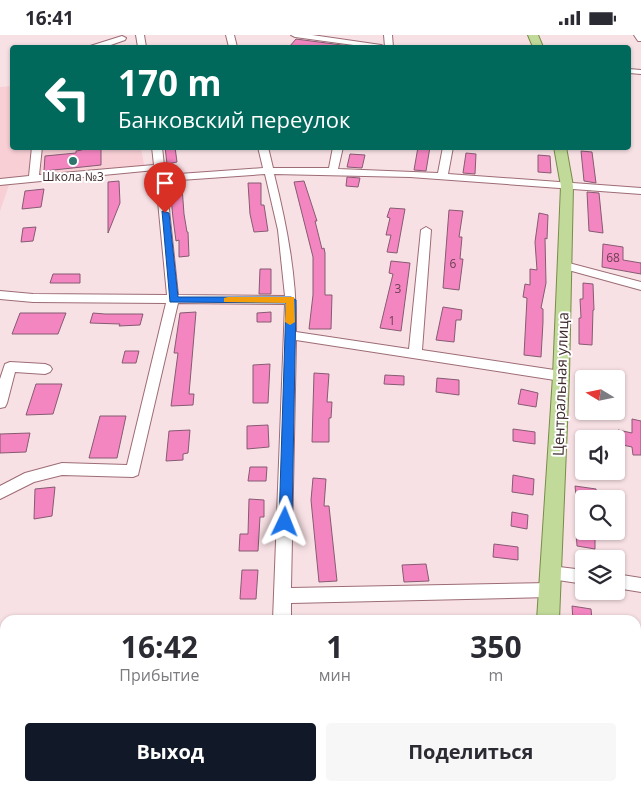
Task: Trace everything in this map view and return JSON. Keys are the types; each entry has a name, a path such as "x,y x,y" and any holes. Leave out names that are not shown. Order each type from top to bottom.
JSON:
{"main road":[{"name":"Центральная улица","path":"548,615 562,376 565,266 567,186 561,150"}],"street":[{"path":"295,35 357,45"},
{"path":"638,35 641,39"},
{"path":"104,45 124,36"},
{"path":"34,179 37,150"},
{"path":"0,493 30,477 62,469 133,471 173,300 157,150"},
{"path":"264,150 283,230 291,300 282,615"},
{"path":"334,171 338,150"},
{"path":"443,175 447,150"},
{"path":"0,182 161,173 334,171 443,175 641,191"},
{"path":"415,355 426,230"},
{"path":"565,266 641,286"},
{"path":"0,295 33,298 291,300"},
{"path":"290,335 562,376"},
{"path":"0,403 10,367 45,369"},
{"path":"551,573 575,576"},
{"path":"625,582 641,585"},
{"path":"283,596 550,590"}],"shaded area":[{"path":"10,86 10,150 141,150 145,170 10,182 0,211 0,87"}],"building":[{"path":"296,39 341,45 291,45"},
{"name":"Школа №3","path":"101,150 101,165 44,171 45,156 76,153 76,151"},
{"path":"165,150 175,150 177,162 167,164"},
{"path":"417,150 430,150 426,171 414,170"},
{"path":"581,151 592,152 596,183 584,181"},
{"path":"466,153 476,154 475,174 463,173"},
{"path":"350,154 365,155 362,168 347,167"},
{"path":"538,155 550,156 551,173 538,172"},
{"path":"347,177 360,178 358,187 346,186"},
{"path":"119,181 120,203 108,233 108,182"},
{"path":"304,181 317,221 315,221 322,249 324,248 325,253 325,295 332,295 331,329 309,329 313,295 313,257 294,182"},
{"path":"248,183 261,183 261,205 264,205 268,231 254,232 250,214"},
{"path":"170,187 182,187 189,256 179,257 179,240 176,241"},
{"path":"44,189 41,207 22,209 25,191"},
{"path":"587,192 599,193 603,233 589,231"},
{"path":"390,208 405,209 397,253 387,252 391,235 386,235 390,218 387,217"},
{"path":"449,210 463,211 459,237 462,237 460,259 463,259 459,290 443,288"},
{"path":"539,213 548,215 547,239 545,238 546,283 541,308 543,309 543,322 541,357 524,355 527,298 523,297 525,284 530,285 530,269 537,270 535,242"},
{"path":"36,227 33,241 21,242 23,228"},
{"path":"603,244 623,247 623,260 641,263 641,274 602,267"},
{"path":"391,261 410,263 401,331 380,328 393,274 389,273"},
{"path":"260,269 271,269 271,294 259,294"},
{"path":"53,274 80,274 80,283 50,283"},
{"path":"583,283 593,284 592,345 579,344 580,299 583,299"},
{"path":"443,307 462,310 461,320 456,320 454,342 436,340"},
{"path":"196,312 189,394 194,394 193,405 171,406 178,353 174,353 180,313"},
{"path":"271,312 271,322 257,322 257,313"},
{"path":"20,313 66,313 58,334 12,334"},
{"path":"93,313 143,314 140,325 119,326 120,324 90,323"},
{"path":"125,351 139,351 136,363 122,363"},
{"path":"270,364 268,403 253,403 253,365"},
{"path":"314,373 329,374 327,402 332,402 331,418 329,418 329,442 312,442"},
{"path":"385,375 404,376 404,385 384,384"},
{"path":"437,378 459,380 459,395 436,392"},
{"path":"36,384 62,384 53,414 26,415"},
{"path":"521,389 538,393 536,407 518,404"},
{"path":"100,416 126,416 117,458 89,458"},
{"path":"632,419 641,421 641,455 633,455 632,447 625,446 625,432 632,433"},
{"path":"268,425 269,447 247,449 247,426"},
{"path":"513,429 535,432 535,444 513,441"},
{"path":"190,430 188,453 183,454 183,460 166,461 169,431"},
{"path":"30,433 26,452 0,453 0,434"},
{"path":"250,467 267,467 266,481 248,481"},
{"path":"513,475 534,479 533,495 512,492"},
{"path":"313,478 326,479 324,506 329,506 337,581 319,582 311,500"},
{"path":"575,486 596,490 575,490"},
{"path":"55,487 52,516 34,519 35,489"},
{"path":"249,499 264,500 264,517 260,517 258,551 239,551 240,534 248,534"},
{"path":"512,512 528,515 527,529 511,526"},
{"path":"577,540 595,540 595,549 577,546"},
{"path":"494,544 518,547 518,560 493,557"},
{"path":"426,564 429,581 404,582 402,565"},
{"path":"242,570 258,570 256,599 240,599"},
{"path":"572,606 591,609 592,615 573,615"}],"slow traffic":[{"path":"228,300 291,300 290,322"}],"place":[{"name":"Школа №3","path":"73,161"}],"route":[{"path":"165,213 173,300 291,300 285,522"}]}
